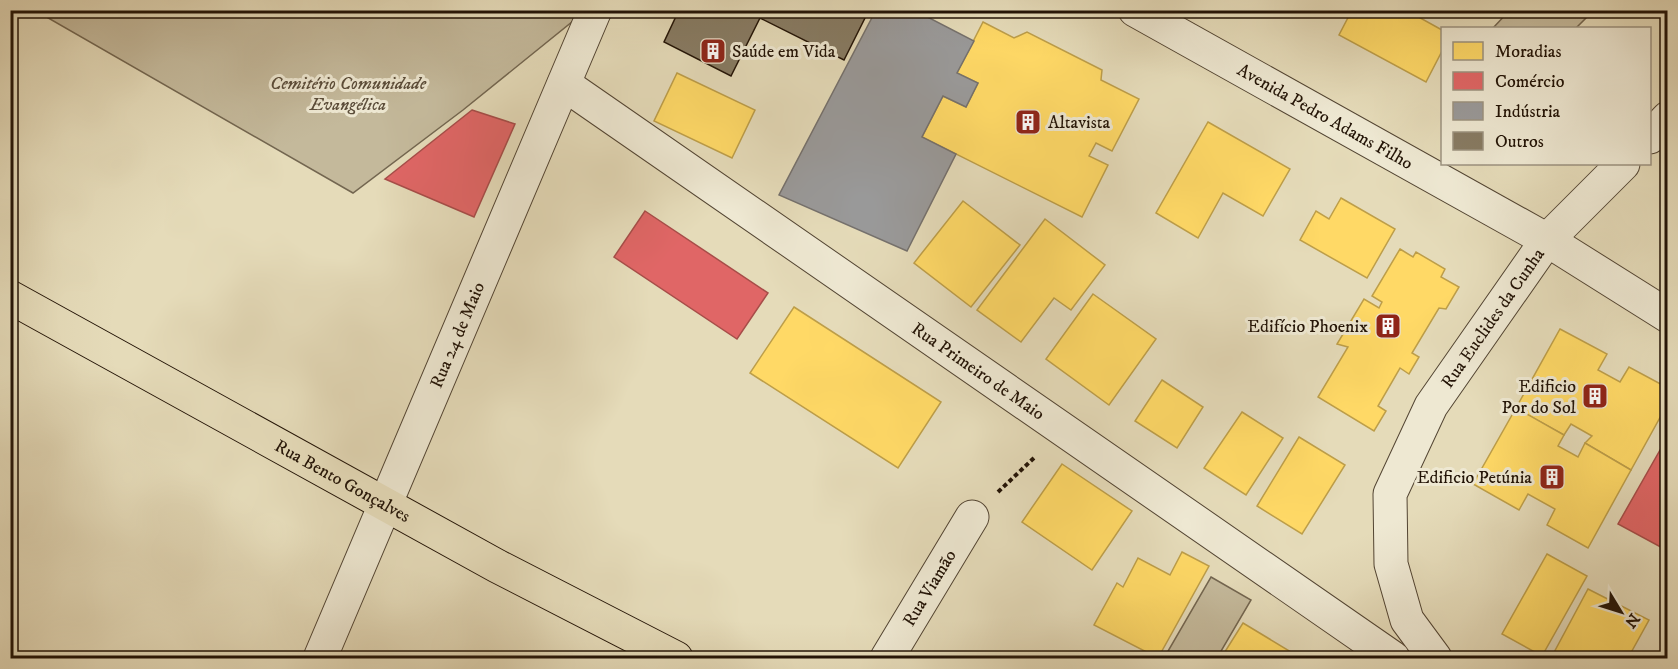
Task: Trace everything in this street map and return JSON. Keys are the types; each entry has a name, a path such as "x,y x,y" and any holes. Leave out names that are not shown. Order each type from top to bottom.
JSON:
{"main road":[{"name":"Rua Bento Gonçalves","path":"10,297 497,566 676,658"}],"street":[{"name":"Rua 24 de Maio","path":"320,658 595,10"},
{"name":"Avenida Pedro Adams Filho","path":"1135,10 1547,240 1668,316"},
{"name":"Rua Primeiro de Maio","path":"564,84 1393,658"},
{"path":"1651,135 1668,118"},
{"name":"Rua Euclides da Cunha","path":"1435,658 1407,620 1391,564 1390,494 1431,406 1547,240 1622,165"},
{"name":"Rua Viamão","path":"887,658 972,517"}],"path":[{"path":"972,517 1063,431"}],"green space":[{"name":"Cemitério Comunidade Evangélica","path":"36,11 577,11 573,21 463,110 353,193"},
{"path":"1509,11 1581,11 1588,16 1577,27 1494,27"},
{"path":"1211,577 1251,600 1217,658 1164,658"}],"building: Moradias":[{"path":"1352,10 1406,10 1441,29 1441,53 1426,82 1339,35"},
{"name":"Altavista","path":"983,22 1014,38 1027,32 1102,70 1101,80 1139,99 1112,151 1096,143 1089,156 1108,165 1082,217 922,137 943,96 966,107 978,83 957,73"},
{"path":"677,73 755,110 732,158 654,121"},
{"path":"1208,122 1290,169 1263,216 1223,193 1198,238 1156,213"},
{"path":"1341,198 1395,229 1367,278 1300,240 1316,211 1329,219"},
{"path":"963,201 1020,245 971,307 914,263"},
{"path":"1045,219 1105,265 1071,310 1054,298 1021,342 977,310"},
{"name":"Edifício Phoenix","path":"1400,249 1413,257 1416,252 1445,269 1441,277 1459,287 1446,309 1439,308 1412,353 1419,357 1409,374 1400,368 1378,406 1386,411 1374,431 1318,397 1348,347 1337,344 1364,299 1379,308 1382,302 1372,296"},
{"path":"1093,294 1156,339 1109,405 1046,359"},
{"path":"794,307 941,402 898,468 750,373"},
{"name":"Edificio Por do Sol","path":"1560,329 1607,354 1598,370 1620,382 1629,367 1668,388 1668,403 1631,470 1585,443 1592,436 1571,424 1564,435 1516,408"},
{"path":"1162,380 1203,407 1177,448 1135,421"},
{"name":"Edificio Petúnia","path":"1516,408 1564,435 1558,446 1578,457 1585,443 1631,470 1588,548 1547,525 1555,509 1528,494 1519,510 1473,484"},
{"path":"1242,412 1283,438 1246,495 1204,468"},
{"path":"1299,437 1345,465 1302,534 1257,506"},
{"path":"1062,464 1132,511 1092,570 1022,522"},
{"path":"1182,552 1209,566 1158,658 1094,625 1117,583 1123,587 1138,558 1170,575"},
{"path":"1547,554 1587,576 1542,656 1502,634"},
{"path":"1588,589 1649,620 1628,658 1551,658"},
{"path":"1243,623 1301,658 1221,658"}],"building: Comércio":[{"path":"472,110 515,124 474,217 385,179"},
{"path":"645,211 768,293 737,339 614,257"},
{"path":"1668,436 1668,551 1618,524"}],"building: Indústria":[{"path":"876,10 914,10 974,41 957,73 978,83 966,107 943,96 922,137 956,154 907,251 779,195"}],"building: Outros":[{"name":"Saúde em Vida","path":"679,10 869,10 844,60 760,18 731,76 664,42"}],"place":[{"name":"Saúde em Vida","path":"713,51"},
{"name":"Altavista","path":"1028,122"},
{"name":"Edifício Phoenix","path":"1388,326"},
{"name":"Edificio Por do Sol","path":"1595,396"},
{"name":"Edificio Petúnia","path":"1552,477"}]}
